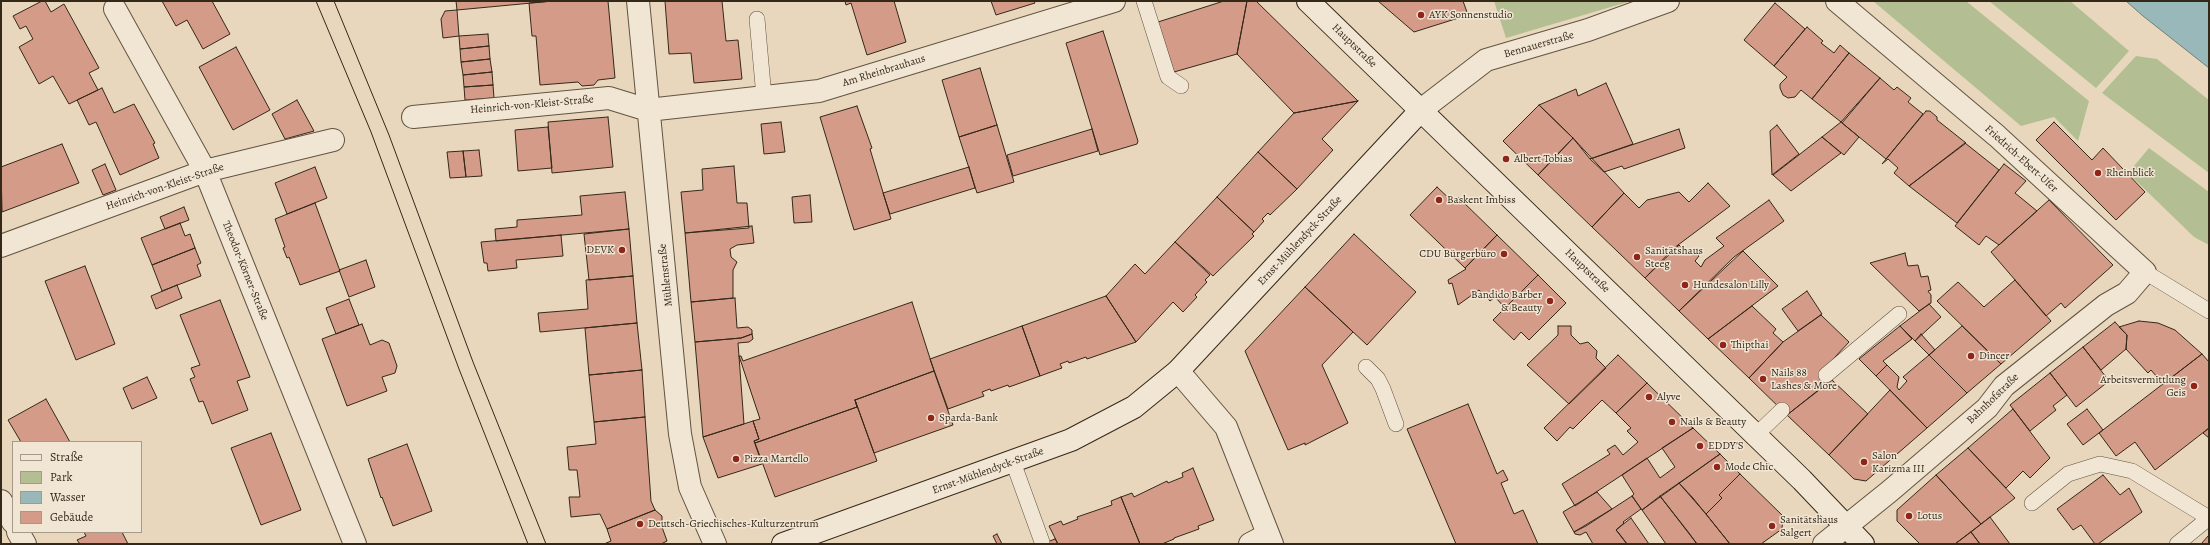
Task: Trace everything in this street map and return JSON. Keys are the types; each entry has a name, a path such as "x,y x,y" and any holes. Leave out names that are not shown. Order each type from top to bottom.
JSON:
{"street":[{"name":"Mühlenstraße","path":"638,1 680,434 690,487 715,544"},
{"name":"Am Rheinbrauhaus","path":"648,110 819,91 1114,1"},
{"name":"Hauptstraße","path":"1308,1 1756,435 1863,544"},
{"name":"Bennauerstraße","path":"1421,110 1486,60 1588,30 1668,1"},
{"name":"Friedrich-Ebert-Ufer","path":"1837,1 1997,136 2145,272"},
{"name":"Theodor-Körner-Straße","path":"115,9 205,171 355,544"},
{"name":"Heinrich-von-Kleist-Straße","path":"413,117 609,98 648,110"},
{"name":"Ernst-Mühlendyck-Straße","path":"784,544 1072,440 1134,407 1178,371 1421,110"},
{"name":"Heinrich-von-Kleist-Straße","path":"1,246 205,171 333,140"},
{"name":"Bahnhofstraße","path":"1824,544 1987,408 2004,386 2106,306 2127,293 2145,272"},
{"path":"1178,371 1226,427 1263,541"},
{"path":"1,501 12,520"},
{"path":"19,533 25,544"}],"lane":[{"path":"1144,1 1168,77 1181,86"},
{"path":"757,19 764,97"},
{"name":"Friedrich-Ebert-Ufer","path":"2145,272 2209,311"},
{"path":"1826,375 1899,314"},
{"path":"1366,367 1378,379 1384,389 1396,424"},
{"path":"1756,435 1782,410"},
{"path":"1014,462 1042,542"},
{"path":"2032,503 2068,474 2100,464 2132,471 2209,518 2177,544"}],"green space":[{"path":"1494,1 1631,1 1506,38"},
{"path":"1873,1 1966,1 2089,101 2078,141 2054,117 2021,126"},
{"path":"1989,1 2070,1 2129,51 2096,88"},
{"path":"2136,56 2157,59 2209,100 2209,173 2102,93"},
{"path":"2149,148 2209,192 2209,245 2194,237 2128,173"}],"water":[{"path":"2126,1 2209,1 2209,68 2143,16"}],"building":[{"path":"42,1 45,1 51,12 64,4 99,68 89,73 98,90 69,104 53,76 39,84 19,47 33,39 26,26 20,29 13,16"},
{"path":"162,1 212,1 230,34 203,49 187,20 176,26"},
{"path":"456,1 553,1 457,10"},
{"path":"553,1 608,1 615,78 598,80 594,85 582,86 578,82 540,85 536,36 532,36 529,3"},
{"path":"665,1 722,1 726,41 738,40 742,79 694,83 691,53 669,54"},
{"path":"845,1 894,1 906,42 867,55 851,3 846,5"},
{"path":"991,1 1034,1 1035,3 996,15"},
{"path":"1224,1 1247,1 1237,54 1174,72 1158,22"},
{"path":"1247,1 1256,1 1358,101 1294,113 1237,54"},
{"path":"1378,1 1463,1 1468,15 1414,32"},
{"path":"1775,3 1805,29 1774,66 1744,40"},
{"path":"457,10 459,36 443,38 441,19 445,11"},
{"path":"1807,27 1823,41 1821,43 1834,53 1840,45 1849,53 1812,99 1801,90 1795,97 1788,98 1783,95 1780,88 1780,84 1787,77 1774,66"},
{"path":"1103,31 1138,141 1137,144 1100,155 1066,43"},
{"path":"488,34 489,46 460,49 459,36"},
{"path":"489,46 490,59 461,62 460,49"},
{"path":"236,47 270,110 233,130 199,67"},
{"path":"1849,53 1880,78 1841,122 1812,99"},
{"path":"490,59 492,72 463,75 461,62"},
{"path":"980,68 997,125 959,137 942,80"},
{"path":"492,72 493,85 464,87 463,75"},
{"path":"1880,78 1894,90 1897,87 1911,98 1908,102 1923,114 1886,159 1842,123"},
{"path":"1606,83 1633,144 1590,159 1573,138 1539,105 1576,89 1578,96"},
{"path":"493,85 494,98 465,100 464,87"},
{"path":"102,88 114,113 134,104 155,143 153,144 159,158 120,175 96,122 89,125 77,100"},
{"path":"297,100 314,131 285,139 272,114"},
{"path":"1358,101 1322,139 1333,150 1297,189 1258,152 1294,113"},
{"path":"1539,105 1573,138 1538,175 1503,141"},
{"path":"857,106 872,148 870,149 891,219 854,230 820,117"},
{"path":"1926,111 1930,111 1937,117 1937,120 1966,143 1909,186 1894,173 1898,168 1888,159 1882,164"},
{"path":"608,117 613,167 552,173 548,122"},
{"path":"781,122 785,152 764,154 761,124"},
{"path":"1841,122 1859,137 1844,155 1822,137"},
{"name":"Rheinblick","path":"2054,122 2092,160 2103,148 2145,192 2116,220 2036,140"},
{"path":"997,125 1014,182 977,193 959,137"},
{"path":"1777,125 1799,154 1772,175 1770,131"},
{"path":"548,127 552,168 518,171 515,130"},
{"path":"1092,129 1098,151 1013,176 1007,155"},
{"path":"1679,129 1685,148 1624,169 1622,166 1604,172 1590,159"},
{"path":"1822,137 1841,153 1791,191 1773,175"},
{"path":"1573,138 1624,193 1592,227 1538,175"},
{"path":"1965,143 1999,170 1957,223 1909,186"},
{"path":"62,144 79,183 2,212 1,167"},
{"path":"479,150 482,176 466,177 463,151"},
{"path":"463,151 466,177 450,178 447,152"},
{"path":"1258,152 1297,189 1270,215 1268,213 1262,219 1264,221 1254,232 1217,197"},
{"path":"105,164 116,190 103,195 92,170"},
{"path":"2004,164 2026,181 2015,193 2037,211 1999,245 1986,236 1979,245 1955,226"},
{"path":"734,166 737,203 747,203 749,228 685,233 681,192 703,190 702,169"},
{"path":"315,167 327,198 287,214 275,183"},
{"path":"969,167 975,188 890,214 883,193"},
{"path":"1708,183 1730,206 1674,248 1645,278 1592,227 1624,193 1639,208 1647,200 1679,192 1689,202"},
{"path":"1437,187 1453,202 1458,197 1497,235 1465,268 1410,215"},
{"path":"625,192 629,229 496,241 495,229 517,227 517,220 582,215 580,196"},
{"path":"810,195 812,222 794,223 792,197"},
{"path":"1217,197 1254,232 1252,234 1254,236 1213,276 1175,242"},
{"path":"1769,200 1784,221 1734,257 1679,311 1645,278 1679,245 1687,253 1691,248 1699,256 1695,261 1701,267 1705,260 1724,246 1716,238"},
{"path":"2049,200 2113,265 2065,308 2061,303 2046,316 1991,252"},
{"path":"315,203 340,271 300,285 289,257 287,258 283,248 285,247 275,219"},
{"path":"184,207 189,220 165,229 160,217"},
{"path":"180,223 185,236 190,234 195,248 152,265 141,238"},
{"path":"752,226 754,243 737,245 730,249 731,257 737,262 733,270 733,298 691,302 685,233"},
{"path":"629,229 633,276 589,280 584,234"},
{"path":"1354,234 1416,292 1367,345 1305,287"},
{"path":"561,235 563,256 516,260 517,268 488,271 487,263 484,263 481,242"},
{"path":"1497,235 1538,275 1505,308 1495,297 1490,301 1479,290 1458,305 1452,283 1449,284 1448,280 1466,269 1465,268"},
{"path":"1175,242 1210,275 1205,280 1207,282 1195,295 1197,297 1183,312 1173,302 1136,342 1106,296 1135,264 1145,274"},
{"path":"195,248 201,263 197,265 201,276 162,291 152,265"},
{"path":"1743,251 1778,286 1708,339 1679,311"},
{"path":"1905,253 1908,266 1918,265 1921,277 1928,276 1931,290 1928,291 1931,295 1931,303 1919,311 1870,263"},
{"path":"366,260 375,287 349,297 339,270"},
{"path":"85,266 115,344 76,360 45,281"},
{"path":"1538,275 1566,303 1529,340 1521,332 1514,340 1493,320"},
{"path":"633,276 637,323 540,332 538,313 588,309 586,280"},
{"path":"2015,280 2051,321 2001,364 1937,301 1958,282 1984,307"},
{"path":"177,285 182,298 156,309 151,296"},
{"path":"1305,287 1353,332 1322,365 1348,423 1305,445 1305,443 1288,450 1245,351"},
{"path":"1807,291 1822,314 1798,331 1782,309"},
{"path":"1106,296 1136,342 1087,359 1086,357 1069,363 1068,361 1060,364 1062,368 1040,376 1022,326"},
{"path":"735,298 737,328 748,327 752,330 752,334 741,338 695,342 691,302"},
{"path":"349,299 359,325 336,334 326,308"},
{"path":"220,300 250,377 237,381 248,410 212,424 203,401 199,402 190,379 195,377 191,368 200,365 180,315"},
{"path":"912,302 934,371 855,400 857,407 755,443 754,441 759,439 753,421 760,419 739,356 741,356 743,361"},
{"path":"1929,304 1941,317 1915,341 1900,326"},
{"path":"1752,306 1776,329 1773,333 1783,342 1749,378 1708,339"},
{"path":"1821,315 1849,342 1822,371 1831,380 1787,415 1749,378 1783,342"},
{"path":"2139,321 2158,323 2175,330 2202,354 2163,384 2151,370 2148,373 2126,349 2127,335 2119,327"},
{"path":"2115,322 2127,335 2126,349 2101,370 2083,347"},
{"path":"637,323 642,370 589,375 585,328"},
{"path":"362,324 370,345 382,340 389,343 397,366 395,373 382,377 387,391 347,406 322,339"},
{"path":"1022,326 1040,376 1009,387 1008,385 991,391 990,389 982,392 984,396 948,409 930,359"},
{"path":"1558,326 1571,326 1571,335 1580,344 1588,342 1597,351 1596,358 1606,368 1569,404 1527,365 1558,335"},
{"path":"1900,326 1912,339 1883,361 1887,365 1876,376 1859,359"},
{"path":"1962,326 2001,364 1967,393 1929,355"},
{"path":"752,334 753,339 749,342 738,343 744,424 703,437 695,342 741,338"},
{"path":"1921,334 1935,350 1929,355 1915,341"},
{"path":"2083,347 2109,381 2076,407 2050,373"},
{"path":"2202,354 2209,362 2209,428 2155,470 2135,442 2116,456 2099,433"},
{"path":"1618,355 1647,383 1616,413 1602,400 1573,429 1570,427 1557,441 1544,428"},
{"path":"1929,355 1967,393 1927,428 1876,376 1887,365 1899,377 1897,387 1899,390 1907,381 1903,377"},
{"path":"642,370 645,417 594,422 589,375"},
{"path":"934,371 953,425 874,453 855,400"},
{"path":"2050,373 2067,395 2053,406 2056,410 2030,431 2010,405"},
{"path":"147,377 157,398 132,409 123,388"},
{"path":"1832,380 1868,414 1829,455 1787,415"},
{"path":"1647,383 1693,428 1575,506 1562,484 1610,454 1607,450 1615,445 1623,455 1638,442 1627,431 1631,428 1616,413"},
{"path":"1890,390 1927,428 1866,481 1854,479 1829,455"},
{"path":"46,399 69,441 20,441 8,420"},
{"path":"855,400 877,461 775,497 755,443 857,407"},
{"path":"1468,404 1497,474 1503,470 1508,480 1501,483 1514,514 1523,510 1538,544 1456,544 1407,429"},
{"path":"2013,409 2050,458 2030,478 2023,471 2006,488 1968,448"},
{"path":"2087,409 2103,430 2083,445 2067,424"},
{"path":"645,417 651,501 655,510 607,529 600,514 571,517 569,497 580,497 577,470 569,470 567,447 596,444 594,422"},
{"path":"753,421 759,439 754,441 762,464 718,478 703,437"},
{"path":"1693,428 1720,454 1642,510 1632,496 1634,494 1622,475 1647,458 1660,478 1675,467 1662,448"},
{"path":"2209,428 2209,438 2203,433"},
{"path":"271,433 301,510 261,525 231,448"},
{"path":"407,444 432,511 393,526 382,497 381,498 368,459"},
{"path":"1968,448 2015,498 1981,524 1936,475"},
{"path":"1720,454 1740,474 1719,495 1722,498 1706,514 1679,483"},
{"path":"1193,468 1214,520 1198,526 1199,529 1162,544 1140,544 1121,497 1132,493 1134,497 1167,481 1168,483 1183,477 1182,473"},
{"path":"1740,474 1783,516 1782,529 1761,544 1730,544 1706,514 1722,498 1719,495"},
{"path":"1936,475 1981,524 1955,544 1920,544 1897,521 1897,510"},
{"path":"2103,475 2120,495 2129,488 2142,512 2098,544 2095,544 2081,525 2073,530 2057,509"},
{"path":"1679,483 1730,544 1697,544 1660,496"},
{"path":"1597,492 1612,509 1574,532 1563,512"},
{"path":"1632,496 1641,509 1623,522 1624,523 1616,530 1627,544 1593,544 1586,532 1580,535 1575,534 1574,532 1586,526"},
{"path":"1660,496 1697,544 1666,544 1642,510"},
{"path":"1121,497 1140,544 1058,544 1049,526 1061,521 1063,525 1078,519 1077,517 1112,505 1111,501"},
{"name":"Deutsch-Griechisches-Kulturzentrum","path":"655,510 662,516 662,527 667,541 661,544 604,544 611,541 607,529"},
{"path":"1990,517 2010,544 1980,544 1971,532"},
{"path":"1631,518 1649,544 1627,544 1616,530"},
{"path":"1971,532 1980,544 1955,544"},
{"path":"84,533 122,533 128,544 80,544 77,540 86,536"},
{"path":"997,534 1002,544 997,544 993,536"},
{"path":"2209,535 2209,544 2201,544"},
{"path":"1055,539 1058,544 1042,544"}],"tram line":[{"path":"316,1 371,132 459,369 528,544"},
{"path":"334,1 389,135 473,362 546,544"}],"place":[{"name":"AYK Sonnenstudio","path":"1421,15"},
{"name":"Albert Tobias","path":"1506,159"},
{"name":"Rheinblick","path":"2098,173"},
{"name":"Baskent Imbiss","path":"1439,200"},
{"name":"DEVK","path":"622,250"},
{"name":"CDU Bürgerbüro","path":"1504,254"},
{"name":"Sanitätshaus Steeg","path":"1637,257"},
{"name":"Hundesalon Lilly","path":"1685,285"},
{"name":"Bandido Barber & Beauty","path":"1550,301"},
{"name":"Thipthai","path":"1723,345"},
{"name":"Dincer","path":"1971,356"},
{"name":"Nails 88 Lashes & More","path":"1763,379"},
{"name":"Arbeitsvermittlung Geis","path":"2194,386"},
{"name":"Alyve","path":"1649,397"},
{"name":"Sparda-Bank","path":"931,418"},
{"name":"Nails & Beauty","path":"1672,422"},
{"name":"EDDY'S","path":"1700,446"},
{"name":"Pizza Martello","path":"736,459"},
{"name":"Salon Karizma III","path":"1864,462"},
{"name":"Mode Chic","path":"1717,467"},
{"name":"Lotus","path":"1909,516"},
{"name":"Deutsch-Griechisches-Kulturzentrum","path":"640,524"},
{"name":"Sanitätshaus Salgert","path":"1772,526"}]}
